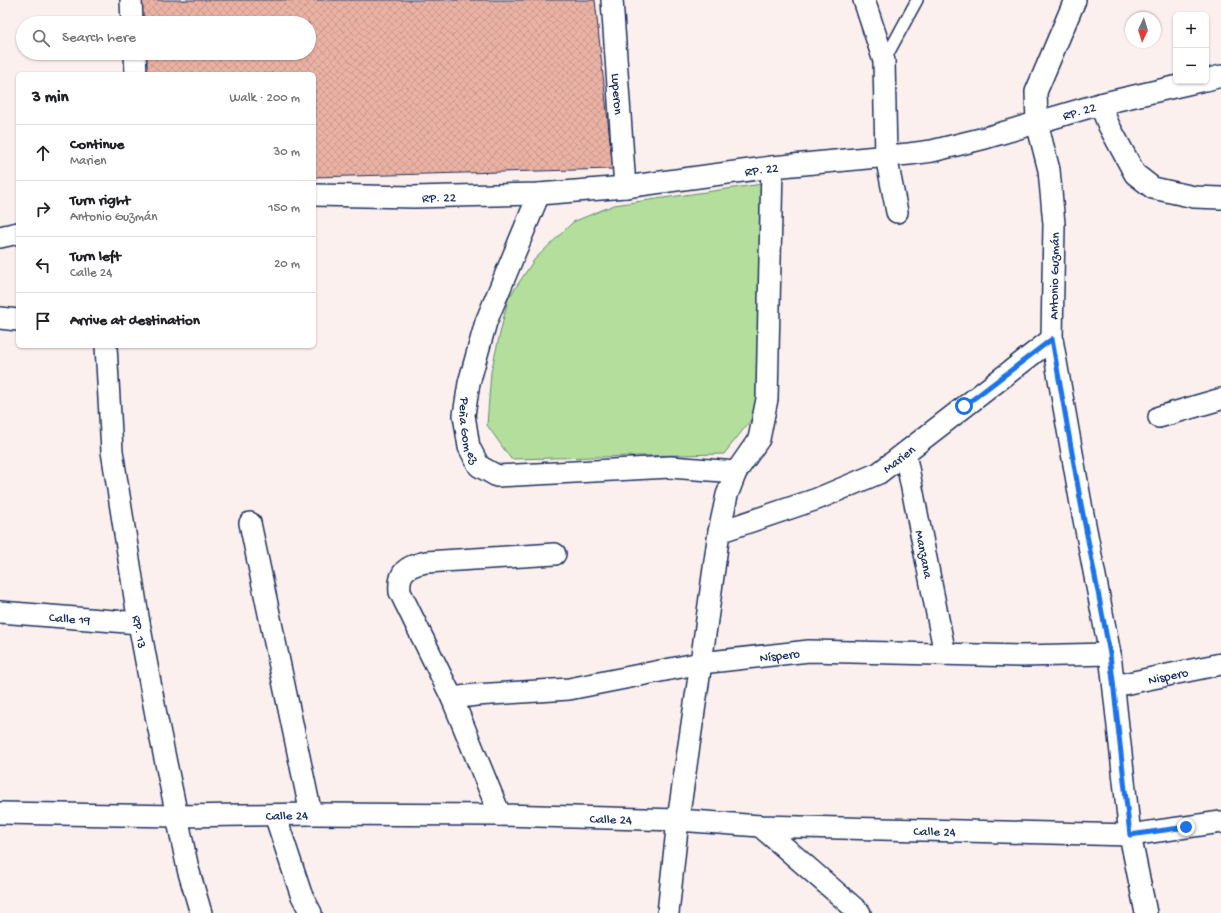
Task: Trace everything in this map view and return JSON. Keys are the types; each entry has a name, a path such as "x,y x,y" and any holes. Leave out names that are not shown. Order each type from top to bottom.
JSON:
{"street":[{"path":"131,0 132,16"},
{"name":"Luperon","path":"612,0 625,187"},
{"path":"864,0 884,61 886,156 897,212"},
{"name":"Antonio Guzmán","path":"1075,0 1036,92 1037,122 1049,170 1054,224 1052,339 1081,504 1110,654 1130,835 1146,913"},
{"path":"135,60 136,72"},
{"path":"1209,79 1221,76"},
{"name":"RP. 22","path":"316,195 414,197 539,194 625,187 772,167 932,151 985,138 1100,104 1187,84"},
{"path":"1100,104 1109,126 1136,174 1153,188 1194,197 1221,198"},
{"path":"668,913 678,820 719,532 728,495 736,472 760,439 767,399 772,167"},
{"name":"Peña Gomez","path":"539,194 486,322 468,383 464,415 469,447 480,466 497,476 670,467 736,472"},
{"path":"0,237 16,234"},
{"path":"0,318 16,320"},
{"name":"Marien","path":"719,532 824,496 879,472 1052,339"},
{"name":"RP. 13","path":"106,348 112,451 139,623 156,715 188,869 201,913"},
{"path":"1159,417 1221,399"},
{"name":"Manzana","path":"905,453 945,654"},
{"path":"250,523 311,814"},
{"path":"500,815 452,698 400,592 399,582 404,571 415,565 426,562 555,554"},
{"name":"Calle 19","path":"0,612 139,623"},
{"name":"Níspero","path":"452,698 569,689 701,663 809,651 1021,656 1110,654"},
{"name":"Nispero","path":"1114,686 1221,664"},
{"name":"Calle 24","path":"0,813 177,816 311,814 500,815 678,820 760,826 1130,835 1221,822"},
{"path":"275,815 301,894 310,913"},
{"path":"760,826 860,913"}],"lane":[{"path":"884,61 917,0"}],"green space":[{"path":"762,184 758,411 724,454 511,459 487,425 491,372 508,299 534,260 573,222 614,205"}],"building":[{"path":"141,0 595,0 613,169 316,177 316,72 147,72 146,60 316,60 316,16 142,16"}],"route":[{"path":"964,406 1052,339 1081,504 1110,654 1130,835 1186,827"}]}
